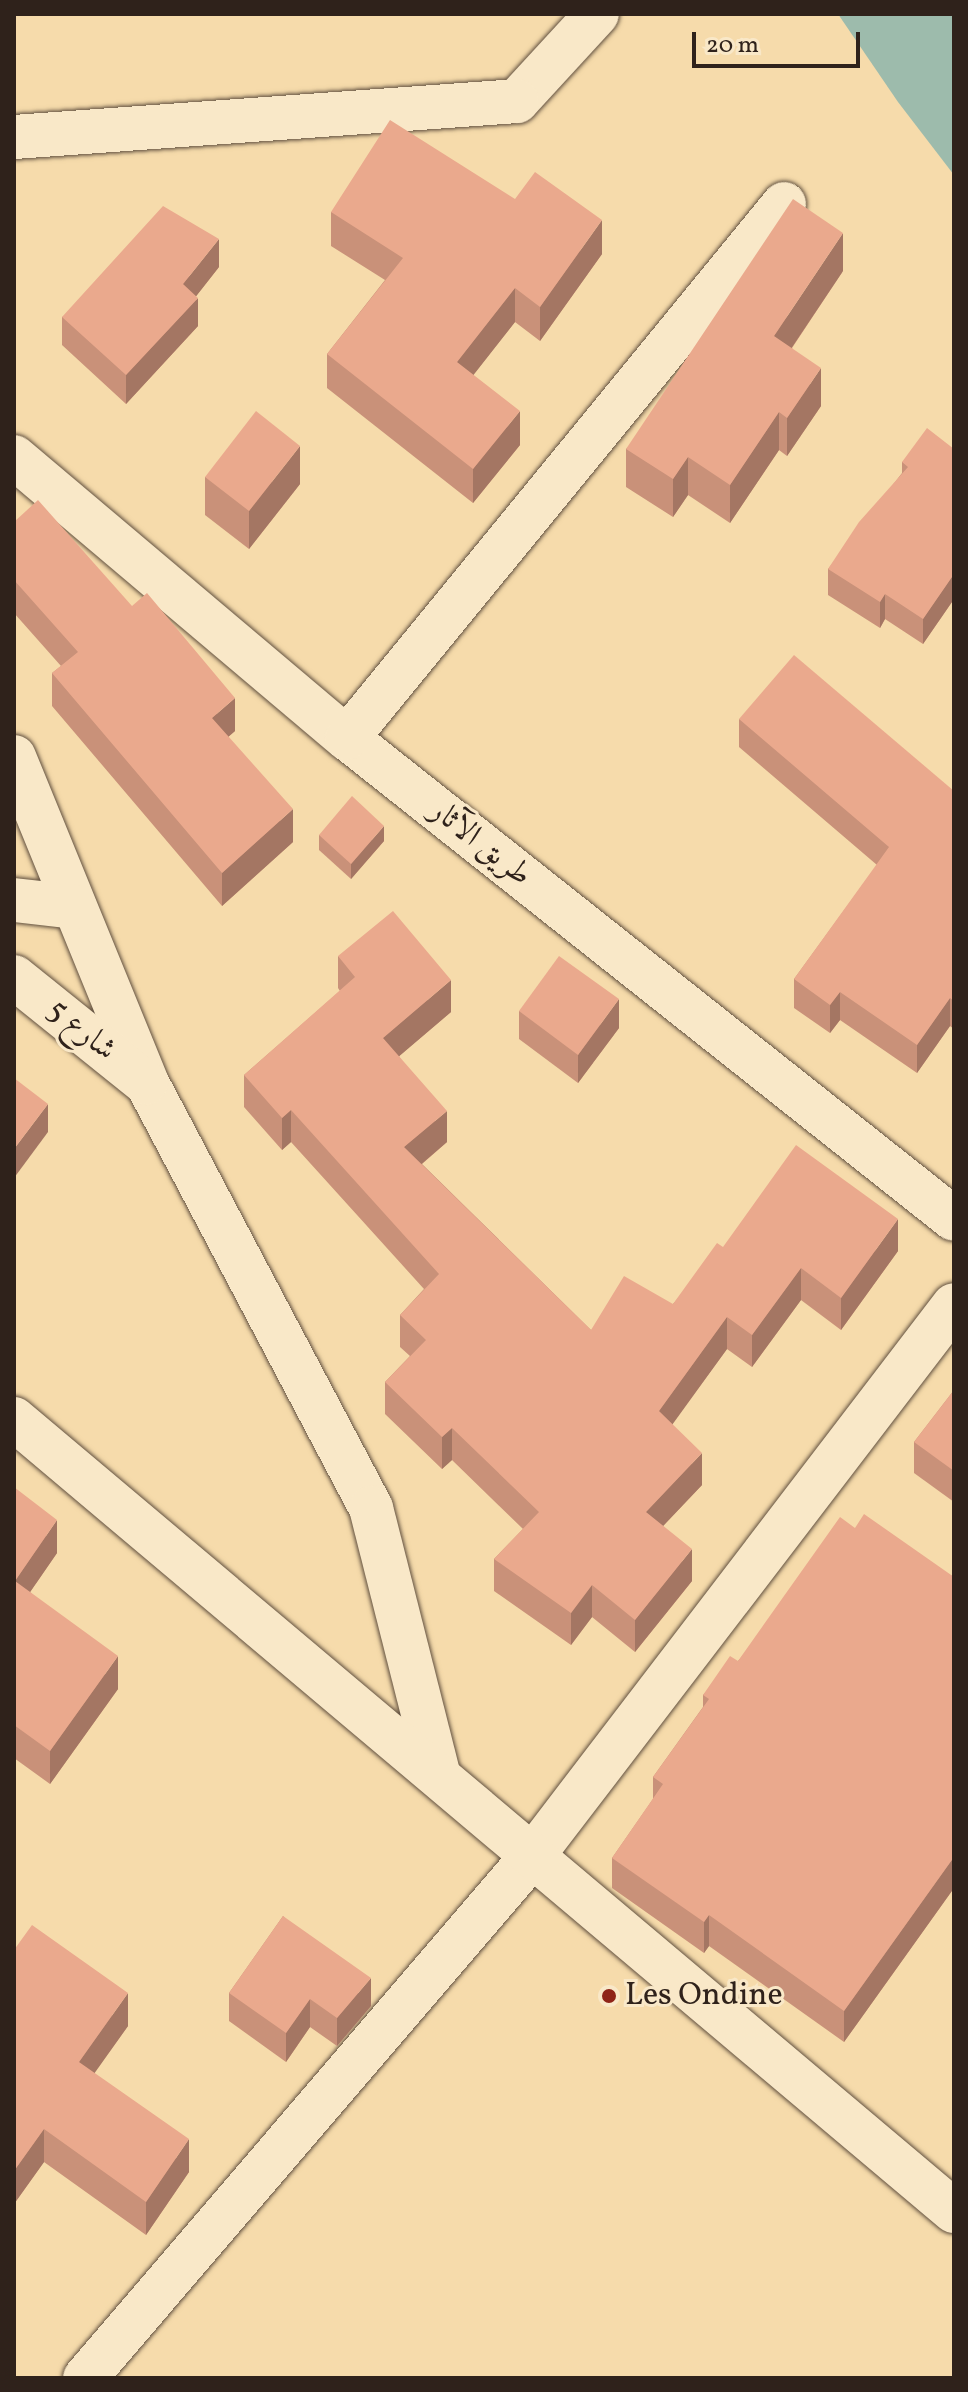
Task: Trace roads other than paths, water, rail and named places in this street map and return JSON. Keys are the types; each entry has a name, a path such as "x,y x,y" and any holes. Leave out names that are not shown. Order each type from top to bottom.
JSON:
{"street":[{"path":"14,137 517,101 597,14"},
{"path":"347,738 784,204"},
{"name":"طريق الآثار","path":"14,457 347,738 954,1219"},
{"path":"14,757 148,1085 371,1508 439,1776"},
{"path":"14,900 75,907"},
{"name":"شارع 5","path":"14,977 148,1085"},
{"path":"85,2378 534,1854 954,1305"},
{"path":"14,1419 954,2211"}],"place":[{"name":"Les Ondine","path":"609,1996"}]}
